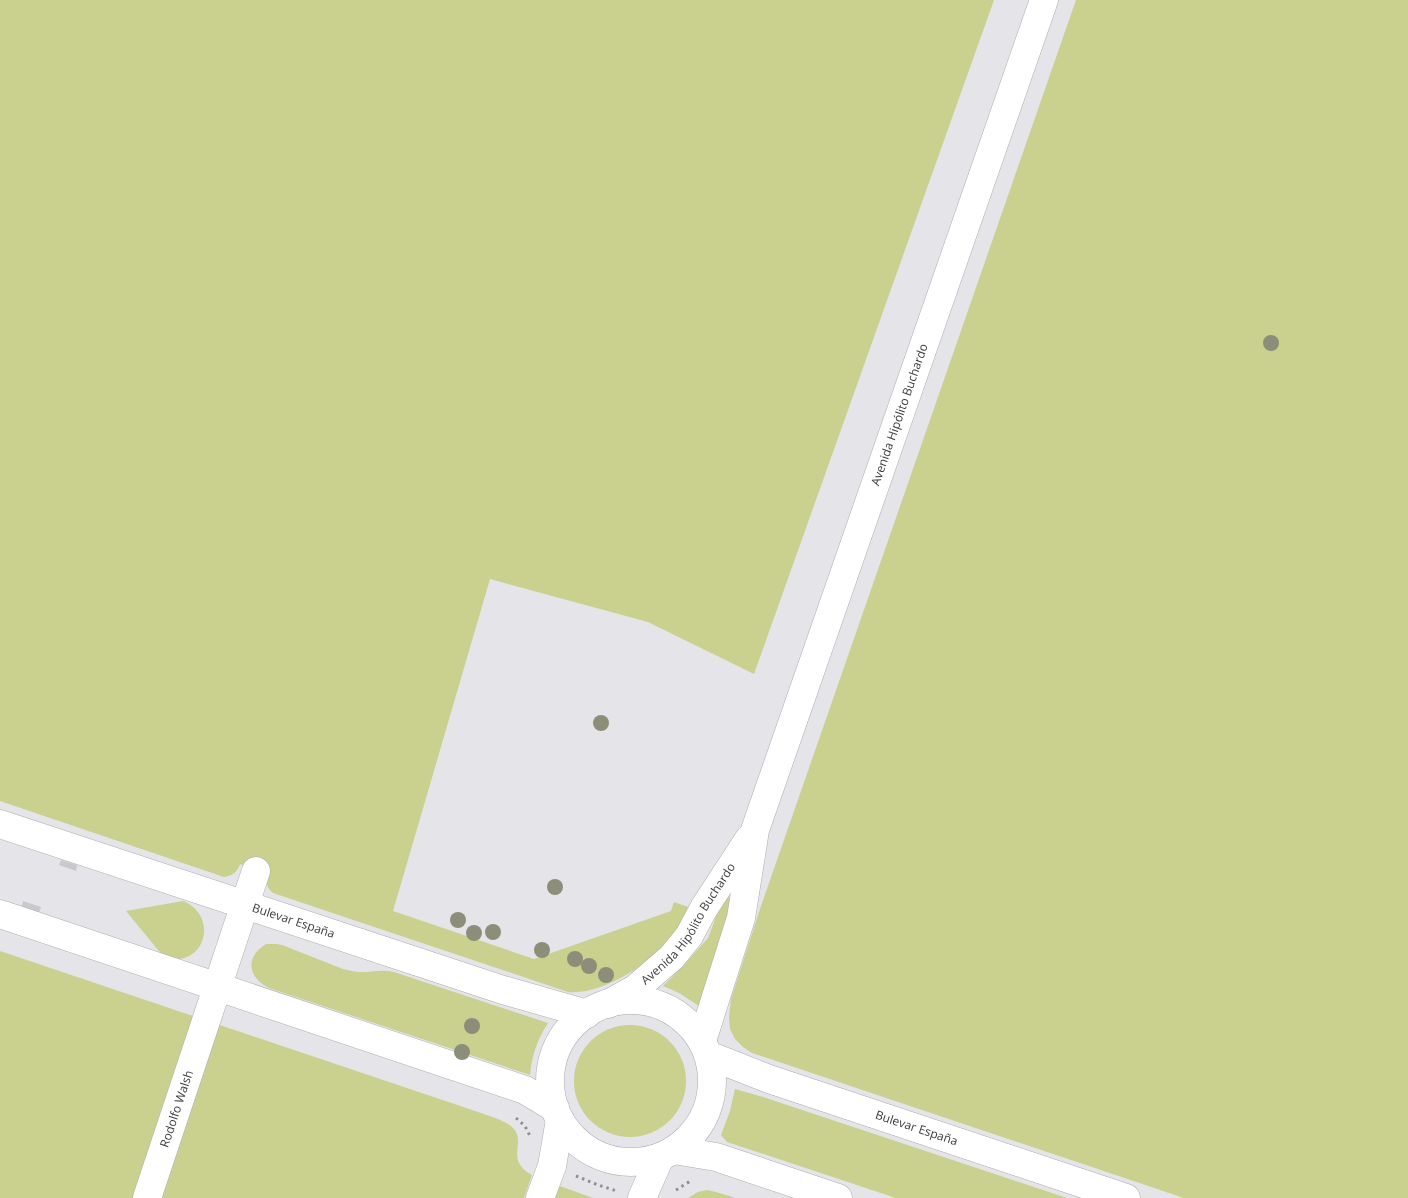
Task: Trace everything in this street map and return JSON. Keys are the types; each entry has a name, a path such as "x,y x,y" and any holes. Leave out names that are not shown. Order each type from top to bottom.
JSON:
{"main road":[{"name":"Avenida Hipólito Buchardo","path":"705,1048 741,918 755,830 1044,0"},
{"name":"Bulevar España","path":"0,824 503,990 598,1009"},
{"name":"Avenida Hipólito Buchardo","path":"598,1009 635,989 672,957 689,936 704,908 755,830"},
{"name":"Rodolfo Walsh","path":"147,1198 256,871"},
{"path":"0,914 525,1090 557,1114"},
{"path":"624,1001 639,1001 669,1009 693,1028 705,1048 712,1070 712,1086 707,1108 696,1129 686,1140 667,1153 645,1161 630,1162 602,1157 578,1142 568,1132 557,1114 551,1094 550,1080 556,1053 570,1028 598,1009 624,1001"},
{"name":"Bulevar España","path":"705,1048 769,1079 1126,1198"},
{"path":"540,1198 552,1166 557,1114"},
{"path":"642,1197 667,1153"},
{"path":"667,1153 716,1157 838,1198"}],"path":[{"path":"513,1116 521,1122 528,1132 538,1160 614,1191 626,1192 642,1197 662,1197 693,1180"}],"green space":[{"path":"0,0 994,0 754,674 648,622 490,579 393,911 534,959 671,911 674,902 688,907 674,934 651,957 625,976 582,992 568,992 273,893 267,884 268,874 240,864 235,873 224,877 0,801"},
{"path":"1076,0 1408,0 1408,1198 1184,1198 752,1053 735,1039 730,1029 731,999 760,909"},
{"path":"730,897 733,900 699,1006 679,993 663,986 708,938 722,901"},
{"path":"183,901 193,907 200,916 204,925 204,935 201,945 195,952 186,957 172,959 163,956 126,911"},
{"path":"266,944 282,945 352,971 394,972 548,1023 536,1048 530,1075 269,988 256,978 251,967 255,955"},
{"path":"0,951 502,1121 510,1125 517,1133 517,1157 519,1163 532,1175 524,1198 0,1198"},
{"path":"630,1025 652,1029 670,1041 682,1059 686,1081 682,1103 670,1121 652,1133 630,1137 608,1133 590,1121 578,1103 574,1081 578,1059 590,1041 608,1029"},
{"path":"735,1089 1067,1198 896,1198 727,1142 721,1135 730,1111"},
{"path":"560,1186 593,1198 555,1198"},
{"path":"707,1190 736,1198 688,1198 698,1192"}],"building":[{"path":"61,860 77,865 76,871 59,865"},
{"path":"23,901 41,907 39,913 22,907"}]}
